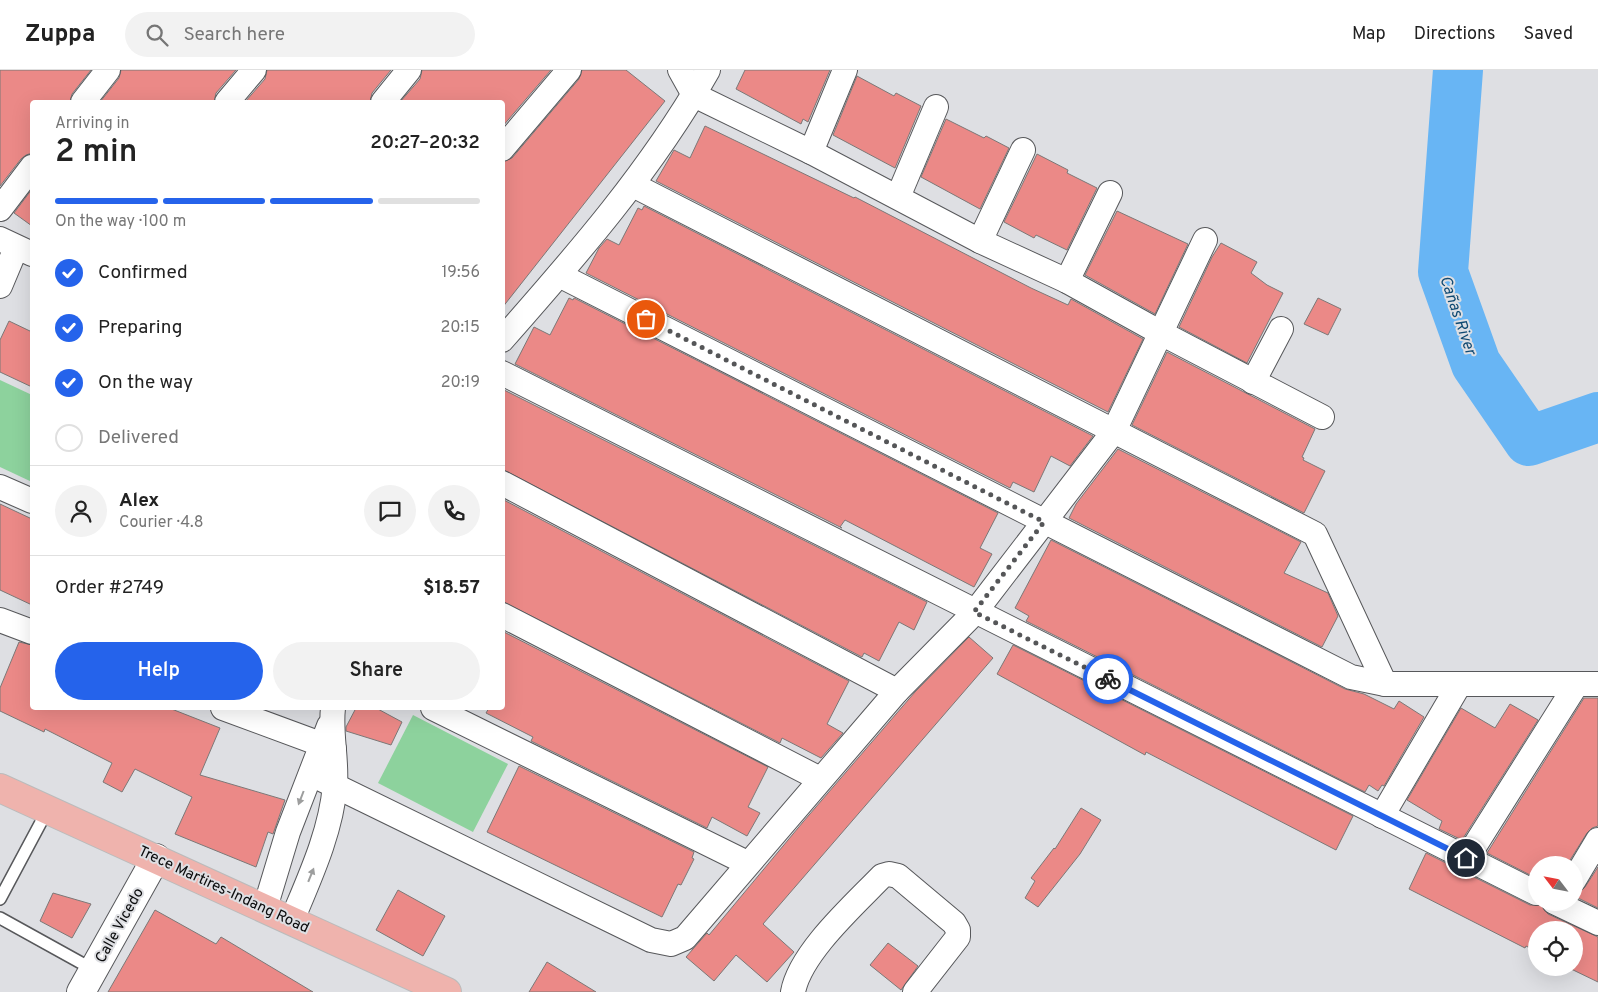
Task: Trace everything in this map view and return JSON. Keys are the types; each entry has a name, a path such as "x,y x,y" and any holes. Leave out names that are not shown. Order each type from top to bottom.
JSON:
{"main road":[{"name":"Trece Martires-Indang Road","path":"0,788 448,992"}],"street":[{"path":"85,100 108,70"},
{"path":"230,100 254,70"},
{"path":"386,100 409,70"},
{"path":"505,145 568,70"},
{"path":"680,70 694,95 811,152 980,241 1067,281 1161,333 1322,417"},
{"path":"505,337 559,275 633,184 694,95 708,70"},
{"path":"811,152 845,70"},
{"path":"898,197 936,108"},
{"path":"980,241 1023,150"},
{"path":"0,209 30,170"},
{"path":"633,184 1315,534 1385,684"},
{"path":"1067,281 1110,193"},
{"path":"311,774 335,784 651,940 671,944 685,938 897,691 974,612 1114,431 1205,240"},
{"path":"0,286 16,247"},
{"path":"559,275 1352,677 1385,684 1587,684"},
{"path":"1253,382 1281,329"},
{"path":"505,375 1528,890"},
{"path":"505,485 897,691"},
{"path":"0,487 30,500"},
{"path":"505,617 820,779"},
{"path":"0,620 30,631"},
{"path":"1466,858 1587,684"},
{"path":"1382,816 1459,685"},
{"path":"229,710 328,746"},
{"path":"437,710 748,864"},
{"path":"292,920 323,845 335,784 328,746 332,714"},
{"path":"265,908 288,832 311,774 328,746"},
{"path":"1583,865 1598,840"},
{"name":"Calle Vicedo","path":"87,981 156,858"},
{"path":"793,992 799,970 807,958 833,927 882,876 889,874 898,876 954,923 958,930 958,937 915,992"},
{"path":"1574,911 1598,923"}],"lane":[{"path":"0,899 48,809"},
{"path":"0,918 87,981"}],"green space":[{"path":"0,380 30,394 30,481 0,467"},
{"path":"413,715 508,764 473,832 378,783"}],"building":[{"path":"0,70 91,70 72,94 70,100 30,100 30,154 21,159 0,186"},
{"path":"121,70 236,70 216,93 214,100 102,100 119,78"},
{"path":"267,70 391,70 372,93 370,100 247,100 265,79"},
{"path":"422,70 551,70 505,124 505,100 402,100 420,79"},
{"path":"582,70 626,70 665,101 505,304 505,161 512,158 579,79"},
{"path":"745,70 830,70 808,122 803,119 801,124 736,89"},
{"path":"857,76 894,96 896,93 921,106 895,168 833,135"},
{"path":"946,119 1009,148 980,209 921,177"},
{"path":"705,126 855,197 1031,288 1068,305 1071,299 1143,339 1108,412 656,181 674,150 690,158"},
{"path":"1037,154 1068,170 1067,173 1097,188 1067,250 1036,235 1034,238 1004,222"},
{"path":"30,192 30,225 14,213"},
{"path":"644,206 1093,436 1070,466 1051,456 1034,492 1013,482 1010,488 586,273 599,248 607,239 619,245 638,208 642,210"},
{"path":"1117,211 1188,244 1155,314 1085,275"},
{"path":"1221,243 1257,262 1251,273 1267,285 1283,293 1247,363 1179,327 1212,257"},
{"path":"569,298 573,300 574,298 998,513 980,548 992,554 974,587 845,520 840,527 515,364 534,327 550,335"},
{"path":"1318,298 1341,309 1328,335 1304,324"},
{"path":"9,321 30,331 30,386 0,372 0,340"},
{"path":"1167,352 1315,429 1302,457 1304,458 1303,460 1325,471 1304,513 1132,425"},
{"path":"505,391 927,602 914,630 899,622 879,661 864,653 862,657 505,471"},
{"path":"1118,449 1301,542 1284,573 1328,593 1338,616 1322,647 1069,518 1076,504"},
{"path":"505,501 849,681 827,724 843,733 821,758 782,738 780,743 505,603"},
{"path":"0,504 30,518 30,604 0,590"},
{"path":"1051,540 1345,689 1364,694 1394,709 1399,701 1424,717 1384,786 1382,785 1378,791 1369,785 1365,792 1026,621 1029,616 1015,608"},
{"path":"505,633 768,767 748,807 760,813 747,836 712,817 707,828 531,741 533,737 486,713 488,710 505,710"},
{"path":"969,637 993,658 763,924 794,952 767,982 736,955 714,981 686,957 707,933 709,935 915,692"},
{"path":"19,642 30,645 30,710 174,710 220,728 200,775 285,800 273,834 268,832 256,867 175,834 192,797 135,769 122,792 103,782 112,763 45,729 44,732 0,711 0,688"},
{"path":"1013,645 1353,816 1336,850 1146,752 1145,755 997,674"},
{"path":"1584,698 1598,698 1598,826 1592,828 1587,833 1573,856 1528,856 1528,874 1487,853"},
{"path":"1510,704 1538,720 1462,840 1439,829 1442,821 1407,800 1461,708 1495,728"},
{"path":"355,710 380,710 402,722 391,745 346,731 346,727"},
{"path":"519,766 694,852 692,858 694,859 681,885 678,884 662,917 487,832"},
{"path":"1081,808 1101,820 1080,854 1038,907 1025,898 1035,881 1031,878 1055,849"},
{"path":"1426,853 1528,904 1528,911 1546,911 1563,921 1528,921 1528,947 1526,946 1525,948 1409,889"},
{"path":"1598,867 1598,908 1583,900 1583,889"},
{"path":"398,890 445,916 423,956 376,930"},
{"path":"53,893 91,904 72,938 40,921"},
{"path":"155,910 216,944 221,937 313,992 108,992"},
{"path":"1583,930 1598,937 1598,982 1583,975"},
{"path":"888,943 918,966 901,990 870,965"},
{"path":"547,962 596,992 529,992"}],"waterway":[{"name":"Cañas River","path":"1458,70 1443,272 1476,364 1529,441 1598,417"}],"way so far":[{"path":"646,319 1044,522 974,612 1108,679"}],"route":[{"path":"1108,679 1466,858"}]}
